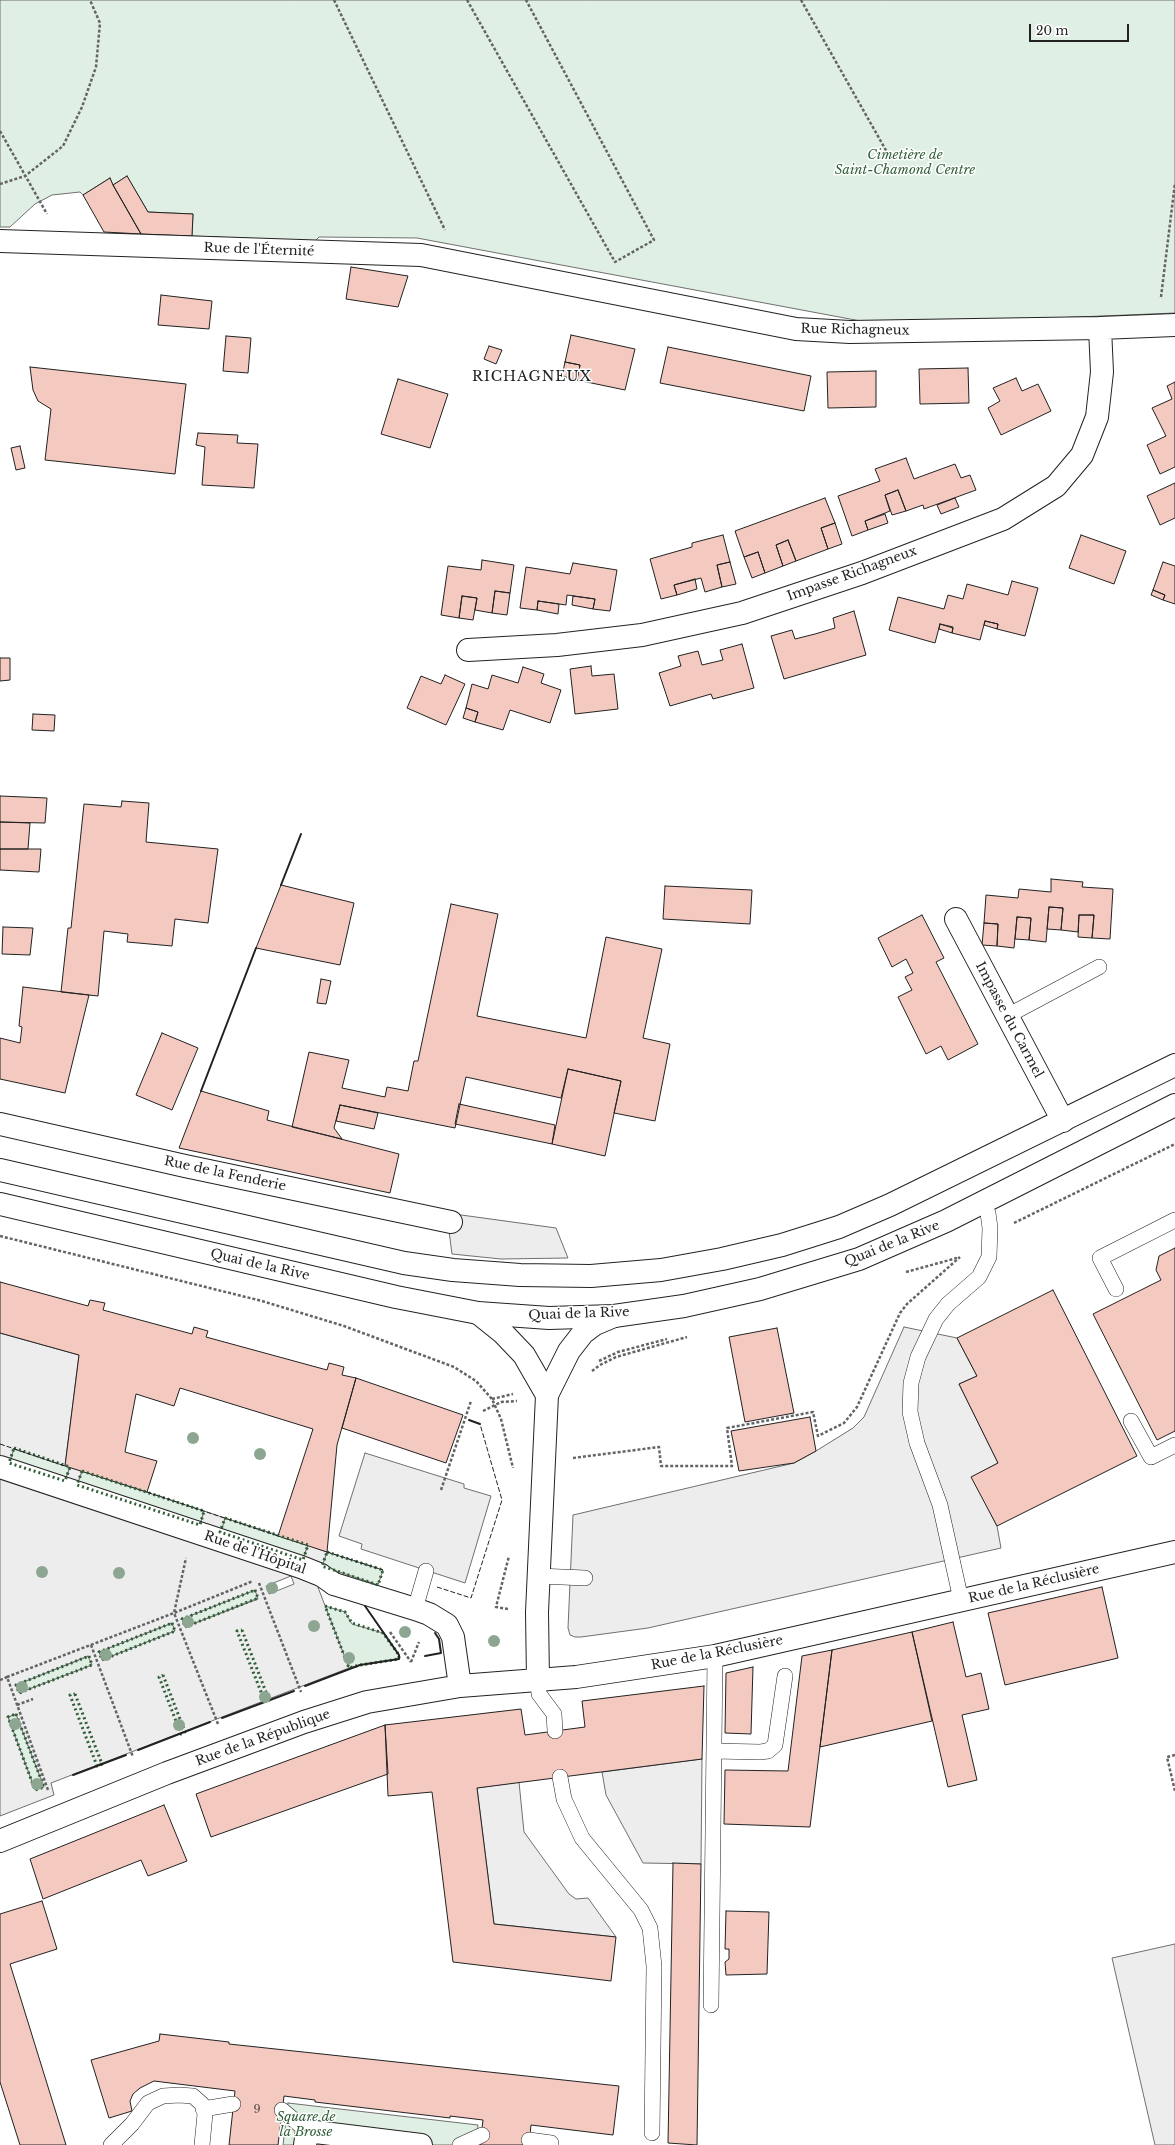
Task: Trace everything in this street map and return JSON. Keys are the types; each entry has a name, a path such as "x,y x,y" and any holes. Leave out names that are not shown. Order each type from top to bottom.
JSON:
{"street":[{"name":"Rue de l'Éternité","path":"0,240 311,252 394,252 421,255 517,274"},
{"name":"Rue Richagneux","path":"517,274 796,329 850,332 1100,328 1166,325"},
{"name":"Impasse Richagneux","path":"468,650 557,645 642,635 742,613 862,573 1003,519 1056,486 1082,455 1097,417 1102,372 1100,328"},
{"name":"Impasse du Carmel","path":"956,919 1063,1120"},
{"path":"0,1170 404,1263 453,1270 520,1275 591,1276 661,1270 722,1260 782,1245 838,1227 890,1205 1175,1065"},
{"name":"Quai de la Rive","path":"0,1204 396,1297 478,1313 549,1318 614,1316 684,1306 760,1290 859,1260 946,1221 1175,1105"},
{"name":"Rue de la Fenderie","path":"0,1124 185,1166 452,1222"},
{"path":"478,1313 504,1333 524,1355 547,1398"},
{"path":"538,1681 537,1612 547,1398 569,1351 578,1339 595,1324 614,1316"},
{"name":"Rue de l'Hôpital","path":"0,1467 301,1567 321,1575 334,1584 429,1614 447,1625 453,1637 460,1686"},
{"name":"Rue de la Réclusière","path":"538,1681 715,1656 1175,1552"},
{"name":"Rue de la République","path":"0,1841 167,1773 304,1722 367,1702 460,1686 538,1681"},
{"path":"306,2138 421,2145"}],"lane":[{"path":"1007,1016 1098,967"},
{"path":"960,1600 940,1505 917,1443 910,1412 911,1383 918,1357 936,1320 948,1304 979,1277 990,1257 990,1228 988,1213 982,1202"},
{"path":"1116,1289 1100,1258 1175,1220"},
{"path":"1131,1421 1151,1457 1175,1445"},
{"path":"415,1609 426,1571"},
{"path":"539,1576 578,1577"},
{"path":"712,2005 715,1656"},
{"path":"714,1751 760,1752 768,1751 775,1745 778,1736 785,1676"},
{"path":"538,1681 539,1694 554,1714 556,1731"},
{"path":"560,1777 564,1798 571,1818 582,1838 641,1910 650,1928 654,1966 652,2133"},
{"path":"112,2145 132,2124 148,2103 163,2096 193,2096 202,2104 205,2114 202,2145"},
{"path":"203,2109 233,2104"},
{"path":"282,2110 306,2138"},
{"path":"460,2145 482,2135"},
{"path":"529,2140 551,2142 550,2145"}],"path":[{"path":"0,184 25,176 63,146 82,107 96,67 100,23 90,0"},
{"path":"334,0 445,230"},
{"path":"467,0 615,262 654,240 526,0"},
{"path":"801,0 892,161"},
{"path":"0,131 64,243"},
{"path":"1166,325 1175,183"},
{"path":"0,1236 262,1301 344,1326 454,1367 476,1381 492,1399 501,1419 514,1471"},
{"path":"899,1274 964,1255"},
{"path":"573,1458 659,1447 661,1466 732,1466 727,1428 813,1412 818,1436 844,1423 857,1407 900,1313 907,1304 958,1258"},
{"path":"588,1374 600,1364 616,1357 694,1335"},
{"path":"483,1411 494,1405 508,1401 547,1398"},
{"path":"440,1490 471,1401"},
{"path":"192,1531 174,1613 218,1725"},
{"path":"510,1550 496,1607 537,1612"},
{"path":"0,1680 258,1580 301,1692"},
{"path":"91,1645 134,1757"},
{"path":"7,1677 48,1790"},
{"path":"17,1705 33,1699"},
{"path":"1175,1755 1167,1757 1175,1792"}],"green space":[{"name":"Cimetière de Saint-Chamond Centre","path":"0,0 1175,0 1175,313 882,325 417,238 319,237 315,241 192,236 193,214 148,212 127,176 113,185 110,178 83,195 80,192 52,195 35,204 10,227 0,227"},
{"path":"14,1448 70,1467 65,1481 9,1463"},
{"path":"82,1471 204,1511 200,1525 77,1485"},
{"path":"225,1518 308,1545 303,1560 220,1532"},
{"path":"327,1552 383,1570 378,1585 322,1566"},
{"path":"255,1590 258,1598 185,1627 182,1619"},
{"path":"325,1606 345,1612 352,1624 383,1633 399,1655 399,1659 349,1668"},
{"path":"172,1623 175,1631 102,1660 99,1652"},
{"path":"89,1656 92,1665 19,1693 16,1685"},
{"path":"16,1714 44,1787 35,1790 8,1717"},
{"name":"Square de la Brosse","path":"288,2103 478,2125 476,2145 283,2145"}],"shaded area":[{"path":"454,1214 556,1228 568,1258 501,1259 452,1254 449,1231"},
{"path":"904,1327 957,1338 977,1376 959,1384 998,1463 972,1477 997,1526 1001,1548 648,1628 581,1637 570,1635 568,1628 573,1515 794,1463 816,1451 853,1428 864,1417"},
{"path":"0,1333 79,1355 65,1466 14,1449 9,1463 65,1481 70,1467 82,1471 77,1485 200,1525 204,1511 225,1518 221,1532 303,1559 308,1545 327,1552 322,1566 333,1570 333,1573 314,1577 349,1668 51,1783 54,1795 0,1816","holes":["291,1576 294,1584 269,1594 266,1586","255,1590 258,1599 185,1627 182,1619","172,1623 175,1631 102,1660 99,1652","88,1656 92,1665 19,1693 16,1685","16,1714 44,1787 35,1790 8,1717"]},
{"path":"365,1453 464,1484 464,1488 491,1496 465,1583 361,1549 362,1544 339,1536"},
{"path":"702,1759 701,1864 643,1863 606,1795 602,1772"},
{"path":"519,1782 524,1832 569,1894 576,1899 588,1898 616,1937 494,1924 477,1788"},
{"path":"1175,1944 1175,2145 1155,2145 1112,1958"}],"building":[{"path":"127,176 148,212 193,214 192,236 141,234 113,185"},
{"path":"110,178 141,234 104,232 83,195"},
{"path":"351,267 408,276 398,307 346,299"},
{"path":"161,295 212,301 209,329 158,325"},
{"path":"571,335 635,349 625,390 577,380 580,365 565,362"},
{"path":"226,336 251,338 248,373 223,371"},
{"path":"489,346 502,350 496,364 484,359"},
{"path":"668,347 811,376 804,411 660,383"},
{"path":"565,362 580,365 577,380 562,376"},
{"path":"30,367 186,384 175,474 45,460 51,409 38,401 33,390"},
{"path":"968,368 969,403 920,404 919,369"},
{"path":"876,371 876,407 828,408 827,372"},
{"path":"1016,378 1022,391 1038,384 1051,411 1001,435 988,408 1000,401 993,388"},
{"path":"398,379 448,394 430,448 381,434"},
{"path":"1175,382 1175,467 1160,474 1147,445 1166,436 1152,408 1172,399 1167,386"},
{"path":"198,433 238,435 237,443 258,444 254,488 202,485 205,447 196,445"},
{"path":"20,446 25,468 16,470 11,448"},
{"path":"906,458 914,479 955,464 961,478 970,475 976,490 924,509 923,505 906,511 898,490 885,495 890,511 865,521 868,530 852,536 838,496 880,481 875,469"},
{"path":"1175,483 1175,518 1160,525 1147,496"},
{"path":"898,490 906,511 892,515 885,495"},
{"path":"825,498 835,523 821,528 828,549 796,561 788,540 776,545 783,566 765,573 758,552 744,557 735,531"},
{"path":"955,498 959,507 941,514 937,505"},
{"path":"885,514 888,523 868,530 865,521"},
{"path":"835,523 842,544 828,549 821,528"},
{"path":"723,535 730,562 717,565 722,587 705,592 701,578 674,585 677,595 661,599 650,559 692,547 692,543"},
{"path":"1081,535 1126,551 1114,584 1069,568"},
{"path":"788,540 796,561 783,566 776,545"},
{"path":"758,552 765,573 752,578 744,557"},
{"path":"482,560 514,565 510,593 495,591 492,613 475,610 477,598 462,596 459,618 441,615 448,566 481,570"},
{"path":"730,562 736,584 722,587 717,565"},
{"path":"1163,562 1175,566 1175,604 1163,600 1165,595 1153,590"},
{"path":"573,563 617,570 610,611 593,609 595,599 567,595 566,605 538,601 537,610 520,608 526,567 570,574"},
{"path":"695,579 697,589 677,595 674,585"},
{"path":"1012,581 1038,588 1025,636 997,629 998,624 985,621 980,640 952,633 953,627 940,624 935,643 889,630 898,597 944,609 948,595 963,599 967,584 1008,595"},
{"path":"1153,590 1165,595 1163,600 1151,595"},
{"path":"495,591 510,593 507,615 492,613"},
{"path":"462,596 477,598 473,620 459,618"},
{"path":"573,596 595,599 593,609 572,605"},
{"path":"538,601 559,604 558,614 537,610"},
{"path":"854,611 866,655 784,679 771,636 792,630 795,639 835,628 833,618"},
{"path":"985,621 998,624 997,629 984,625"},
{"path":"940,624 953,628 952,633 939,629"},
{"path":"742,644 754,688 713,699 711,694 670,706 659,673 681,666 678,656 698,651 702,665 723,660 720,650"},
{"path":"0,658 10,658 10,680 0,681"},
{"path":"591,666 592,676 614,674 618,709 575,714 570,669"},
{"path":"523,667 544,674 541,683 561,690 550,723 510,710 503,730 475,722 478,712 466,708 472,684 488,689 492,675 518,683"},
{"path":"445,675 465,684 446,725 407,708 421,676 441,684"},
{"path":"466,708 478,712 475,722 463,718"},
{"path":"33,714 55,715 54,731 32,730"},
{"path":"0,796 47,798 45,823 0,822"},
{"path":"122,801 149,803 146,842 218,849 208,923 175,919 172,946 127,942 128,934 104,931 98,996 61,992 68,928 71,928 84,804 121,807"},
{"path":"0,822 30,823 28,849 0,849"},
{"path":"0,849 41,849 39,872 0,870"},
{"path":"1051,879 1083,882 1082,887 1113,889 1110,939 1092,938 1094,915 1079,915 1078,932 1061,930 1063,908 1049,907 1046,942 1029,940 1031,918 1017,917 1014,948 997,946 998,924 984,923 986,895 1018,898 1019,889 1051,892"},
{"path":"281,885 354,903 340,965 256,948"},
{"path":"665,886 752,890 750,924 663,919"},
{"path":"451,904 498,914 477,1016 586,1038 606,937 662,949 643,1038 670,1044 655,1121 614,1113 621,1081 568,1069 561,1098 466,1077 455,1128 340,1105 334,1128 342,1139 292,1127 309,1052 349,1060 342,1088 385,1097 387,1087 408,1091 414,1061 418,1061"},
{"path":"1049,907 1063,908 1061,930 1047,929"},
{"path":"922,915 944,958 936,962 978,1044 948,1060 941,1046 926,1054 898,997 912,990 905,977 913,973 906,959 892,967 878,938"},
{"path":"1079,915 1094,915 1092,938 1078,937"},
{"path":"1017,917 1031,918 1029,940 1015,939"},
{"path":"984,923 998,924 997,946 982,945"},
{"path":"3,927 33,928 30,955 2,954"},
{"path":"321,979 331,981 326,1004 317,1003"},
{"path":"23,987 89,995 65,1093 0,1079 0,1038 20,1043 22,1027 19,1026"},
{"path":"162,1033 198,1048 172,1110 136,1095"},
{"path":"568,1069 621,1081 605,1156 552,1144"},
{"path":"201,1091 269,1111 267,1120 399,1154 390,1193 179,1148"},
{"path":"459,1104 555,1125 552,1144 455,1124"},
{"path":"340,1105 378,1113 374,1129 336,1121"},
{"path":"1175,1248 1175,1431 1157,1440 1093,1314 1161,1280 1156,1270 1159,1256"},
{"path":"0,1282 88,1306 90,1300 105,1303 103,1310 192,1334 194,1327 208,1331 206,1337 327,1370 329,1363 344,1367 342,1375 356,1378 337,1445 327,1552 278,1536 313,1429 180,1388 174,1406 136,1394 125,1452 157,1461 147,1492 65,1466 79,1355 0,1333"},
{"path":"1053,1290 1137,1456 997,1526 971,1477 998,1463 959,1384 977,1376 957,1338"},
{"path":"777,1328 794,1413 745,1422 729,1337"},
{"path":"356,1378 463,1415 446,1463 342,1428"},
{"path":"810,1417 816,1451 794,1463 739,1471 731,1431"},
{"path":"1102,1587 1118,1658 1005,1685 988,1613"},
{"path":"953,1622 966,1677 981,1673 989,1709 962,1715 977,1780 948,1787 912,1632"},
{"path":"912,1632 932,1721 820,1747 832,1650"},
{"path":"832,1650 810,1827 724,1824 725,1770 788,1771 802,1656"},
{"path":"753,1667 751,1734 725,1733 726,1673"},
{"path":"704,1686 702,1759 477,1788 494,1924 616,1937 611,1981 453,1962 432,1792 388,1796 385,1725 521,1709 525,1735 585,1727 582,1701"},
{"path":"385,1725 388,1774 211,1837 196,1794"},
{"path":"164,1805 187,1861 148,1876 141,1860 43,1899 30,1859"},
{"path":"673,1863 701,1864 697,2145 668,2143"},
{"path":"42,1901 57,1949 10,1964 66,2145 20,2145 0,2082 0,1914"},
{"path":"726,1911 769,1912 767,1974 726,1975 725,1962 729,1959 729,1949 725,1949"},
{"path":"160,2034 229,2042 229,2044 619,2086 613,2135 531,2125 529,2145 480,2145 483,2120 450,2116 450,2118 315,2102 315,2100 284,2096 278,2145 229,2145 235,2091 154,2081 140,2088 133,2094 130,2101 132,2111 109,2118 91,2060 159,2041"}],"hedge":[{"path":"14,1448 70,1467 65,1481 9,1463 14,1448"},
{"path":"82,1471 204,1511 200,1525 77,1485 82,1471"},
{"path":"225,1518 308,1545 303,1560 220,1532 225,1518"},
{"path":"327,1552 383,1570 378,1585 322,1566 327,1552"},
{"path":"255,1590 258,1598 185,1627 182,1619 255,1590"},
{"path":"325,1606 345,1612 352,1623 383,1633 399,1655 399,1659 349,1668 325,1606"},
{"path":"172,1623 175,1631 102,1660 99,1652 172,1623"},
{"path":"242,1630 269,1700 265,1702 237,1631 242,1630"},
{"path":"89,1656 92,1665 19,1693 16,1685 89,1656"},
{"path":"163,1675 185,1732 181,1734 159,1677 163,1675"},
{"path":"75,1694 102,1764 97,1766 70,1695 75,1694"},
{"path":"16,1714 44,1787 35,1790 8,1717 16,1714"}],"fence":[{"path":"437,1587 471,1598 502,1500 480,1424"},
{"path":"0,1444 65,1466"},
{"path":"147,1492 278,1536"},
{"path":"327,1552 383,1570"}],"wall":[{"path":"281,885 301,834"},
{"path":"201,1091 256,948"},
{"path":"469,1420 480,1424"},
{"path":"305,1686 360,1665 399,1659 399,1655 365,1606"},
{"path":"425,1656 441,1653 439,1639 435,1633"},
{"path":"222,1718 294,1691"},
{"path":"138,1750 210,1722"},
{"path":"73,1775 126,1755"}],"district":[{"name":"RICHAGNEUX","path":"532,377"}]}
